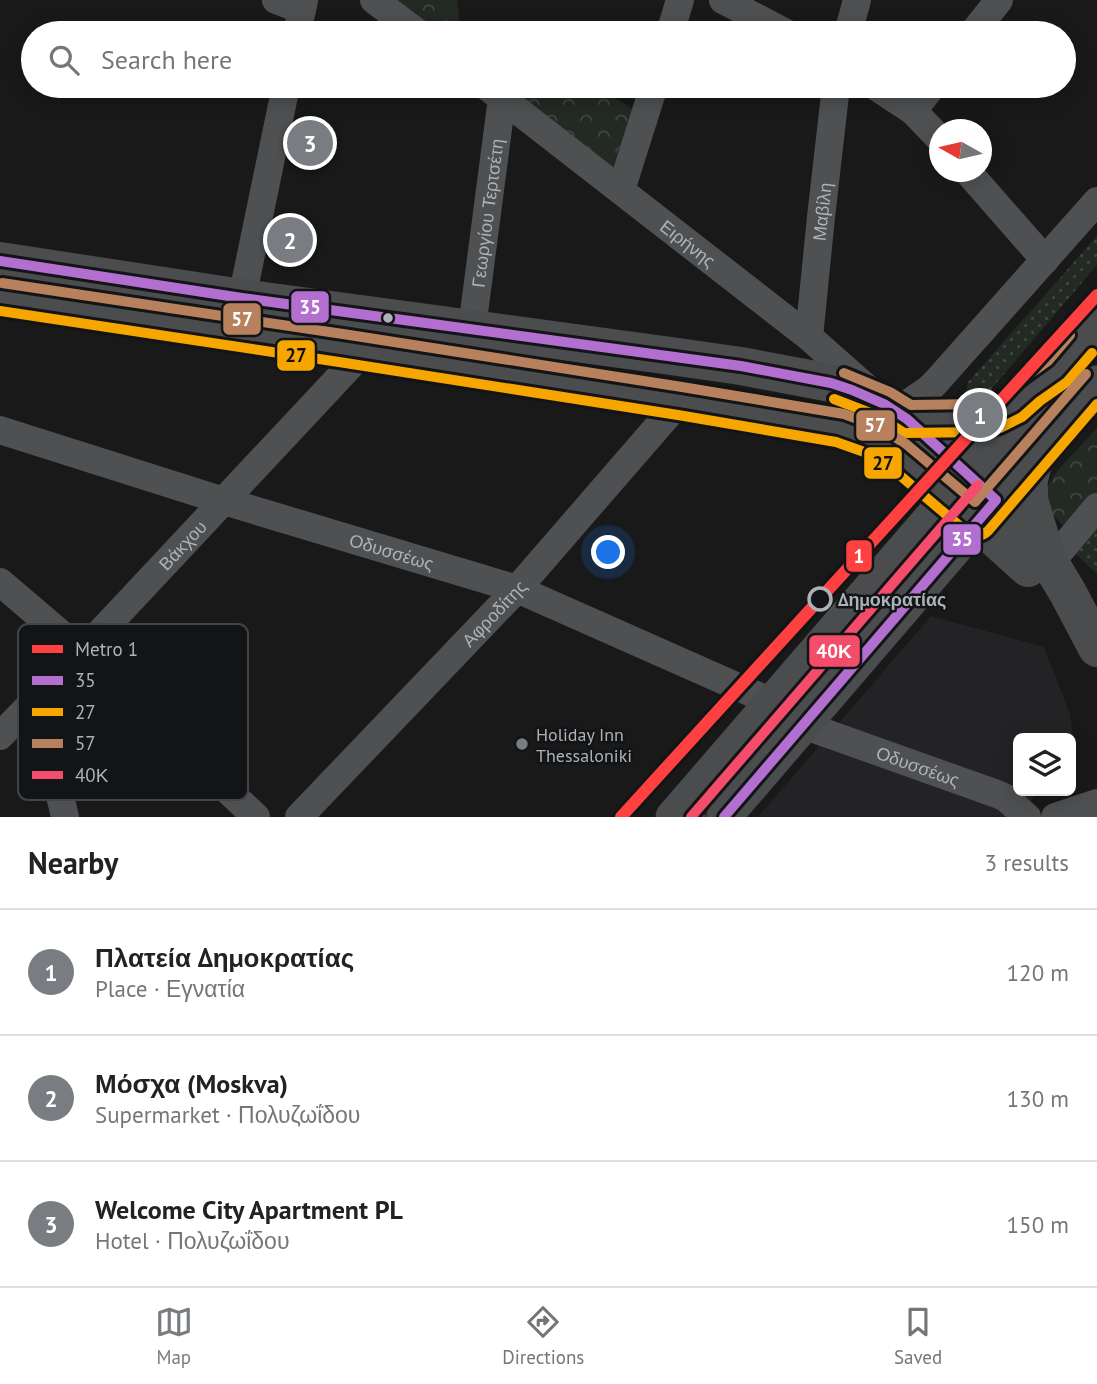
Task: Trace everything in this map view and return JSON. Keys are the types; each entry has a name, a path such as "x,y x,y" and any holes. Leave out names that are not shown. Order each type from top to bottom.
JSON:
{"highway":[{"path":"0,261 243,298 741,366 831,383 852,390 895,411 958,487 1050,563 1092,630"},
{"path":"0,297 363,351 840,428 873,440 915,468 958,487"},
{"path":"987,511 1039,579 1092,630"}],"main road":[{"path":"673,817 1097,326"},
{"path":"895,411 972,419 995,415 1014,405 1058,371"},
{"path":"724,817 1097,383"},
{"path":"1037,453 1030,481 1031,501 1050,563"}],"street":[{"path":"374,0 402,21"},
{"path":"674,21 680,0"},
{"path":"723,0 763,21"},
{"path":"852,21 857,0"},
{"path":"982,21 999,0"},
{"path":"243,298 284,98"},
{"name":"Γεωργίου Τερτσέτη","path":"472,328 493,98"},
{"name":"Ειρήνης","path":"502,98 809,337 895,411"},
{"path":"621,190 650,98"},
{"name":"Μαβίλη","path":"809,337 835,98"},
{"path":"893,98 913,111 929,128"},
{"path":"913,111 923,98"},
{"path":"977,182 1045,260"},
{"path":"895,411 936,382 1097,201"},
{"name":"Βάκχου","path":"108,624 363,351"},
{"name":"Αφροδίτης","path":"299,817 517,589 680,401"},
{"name":"Οδυσσέως","path":"0,430 517,589 772,702"},
{"path":"1050,563 1097,507"},
{"path":"0,582 49,624"},
{"name":"Βάκχου","path":"0,736 18,718"},
{"name":"Οδυσσέως","path":"803,725 998,794 1027,817"},
{"path":"238,800 256,817"},
{"path":"1055,817 1097,803"}],"shaded area":[{"path":"931,616 1044,647 1070,714 1072,733 1013,733 1013,796 1035,796 1012,817 758,817"}],"green space":[{"path":"385,0 457,0 460,21 413,21"},
{"path":"516,98 615,98 633,109 612,169"},
{"path":"1097,236 1097,265 988,393 966,393 968,382"},
{"path":"1097,428 1097,494 1066,529 1039,499 1058,470"},
{"path":"1097,527 1097,574 1074,552"},
{"path":"924,552 925,557 709,817 690,817"}],"metro line":[{"name":"1","path":"621,817 1097,295"}],"transit line":[{"name":"35","path":"0,261 242,298 741,366 831,383 884,404 907,419 996,500 724,817"},
{"name":"57","path":"2,283 844,414 879,427 906,444 975,502 1086,374"},
{"name":"27","path":"0,311 678,415 836,442 867,453 890,467 968,533 976,536 988,531 1097,404"},
{"name":"57","path":"844,373 890,392 911,405 979,404 990,402 1006,393 1048,361 1070,335"},
{"name":"27","path":"834,399 878,416 904,433 984,432 1000,428 1022,417 1067,382 1092,353"},
{"name":"40Κ","path":"691,817 978,485"}],"place":[{"name":"Welcome City Apartment PL","path":"310,143"},
{"name":"Μόσχα (Moskva)","path":"290,240"},
{"name":"Πλατεία Δημοκρατίας","path":"980,415"},
{"name":"Δημοκρατίας","path":"820,599"},
{"name":"Holiday Inn Thessaloniki","path":"522,744"}]}
